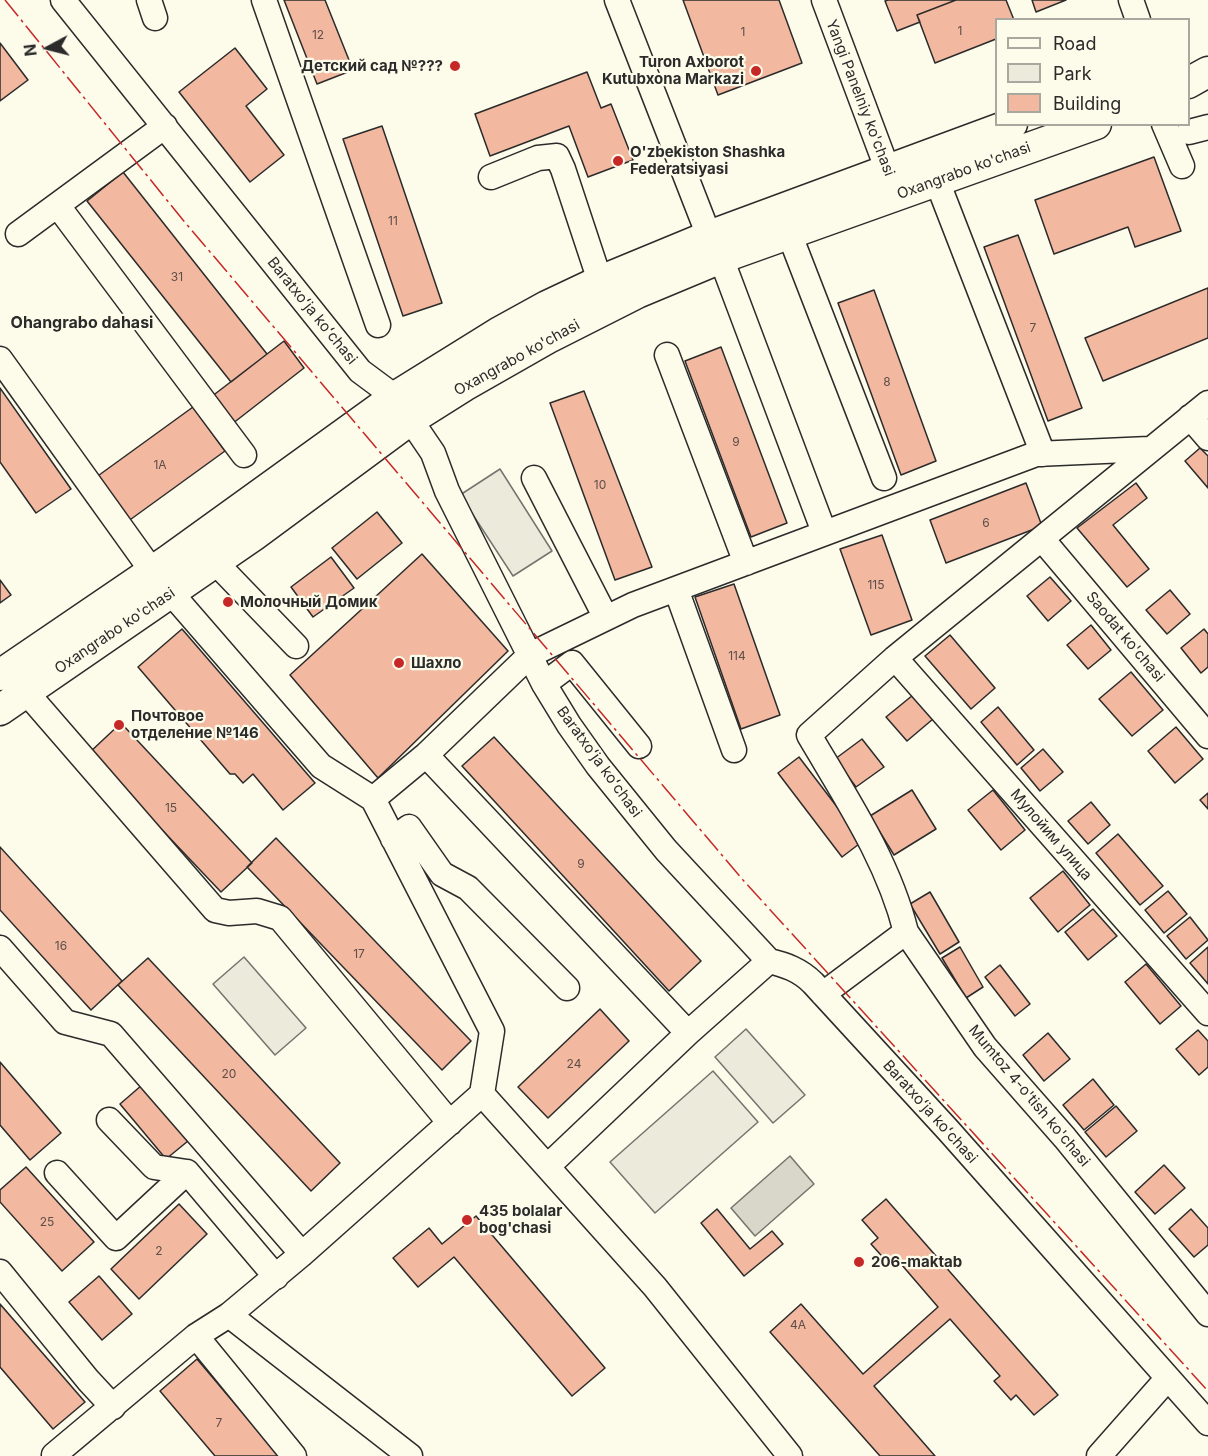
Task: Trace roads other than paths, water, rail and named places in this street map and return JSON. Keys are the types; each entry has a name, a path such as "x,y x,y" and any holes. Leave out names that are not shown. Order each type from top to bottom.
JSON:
{"main road":[{"path":"1190,60 1208,54"},
{"path":"1190,82 1208,72"},
{"name":"Oxangrabo ko'chasi","path":"0,710 26,692 161,582 403,409 464,386 550,337 638,293 715,247 789,233 1008,126"},
{"name":"Oxangrabo ko'chasi","path":"0,675 161,582 215,562 498,333 547,306 600,281 715,247 892,183 937,181 1090,126"}],"street":[{"name":"Baratxoʻja koʻchasi","path":"63,0 360,371 403,409 433,453 447,491 544,684 598,766 666,850 769,961 787,965 801,973 823,994 948,1130 1208,1423"},
{"path":"264,0 378,325"},
{"path":"617,0 824,532"},
{"name":"Yangi Panelniy ko'chasi","path":"824,0 892,183"},
{"path":"1131,0 1137,18"},
{"path":"18,234 165,126"},
{"path":"1165,126 1182,166"},
{"path":"491,177 538,158 557,156 600,281"},
{"path":"937,181 1043,454"},
{"path":"58,206 244,455"},
{"path":"789,233 884,478"},
{"path":"667,355 746,563"},
{"path":"0,359 161,582 321,766 373,799 492,1031 482,1094 276,1277 229,1315 196,1336 54,1455"},
{"path":"895,658 1199,410 1208,438"},
{"path":"373,799 426,755 530,655 633,605 1036,454 1149,449"},
{"path":"534,478 606,618"},
{"name":"Saodat ko'chasi","path":"1042,539 1208,736"},
{"path":"215,562 296,646"},
{"path":"676,589 734,750"},
{"name":"Mumtoz 4-o'tish ko'chasi","path":"895,658 809,735 872,841 901,911 906,932 985,1047 1065,1138 1208,1314"},
{"name":"Мулойим улица","path":"895,658 1208,1013"},
{"path":"544,684 572,663 639,746"},
{"path":"26,692 215,910 229,913 257,911 280,918 450,1123"},
{"path":"426,755 688,1033"},
{"path":"393,839 409,827 442,874 468,888 567,988"},
{"path":"823,994 906,932"},
{"path":"0,948 65,1022 111,1034 302,1254"},
{"path":"548,1166 688,1033 769,961"},
{"path":"482,1094 655,1287 790,1456"},
{"path":"108,1120 154,1167 187,1172 276,1277"},
{"path":"57,1173 116,1238 187,1172"},
{"path":"0,1272 88,1380 113,1407"},
{"path":"229,1315 410,1456"},
{"path":"196,1336 294,1456"},
{"path":"1099,1456 1167,1379"}],"place":[{"name":"Детский сад №???","path":"455,66"},
{"name":"Turon Axborot Kutubxona Markazi","path":"756,71"},
{"name":"O'zbekiston Shashka Federatsiyasi","path":"618,161"},
{"name":"Молочный Домик","path":"228,602"},
{"name":"Шахло","path":"399,663"},
{"name":"Почтовое отделение №146","path":"119,725"},
{"name":"435 bolalar bog'chasi","path":"467,1220"},
{"name":"206-maktab","path":"859,1262"}],"district":[{"name":"Ohangrabo dahasi","path":"82,323"}]}
